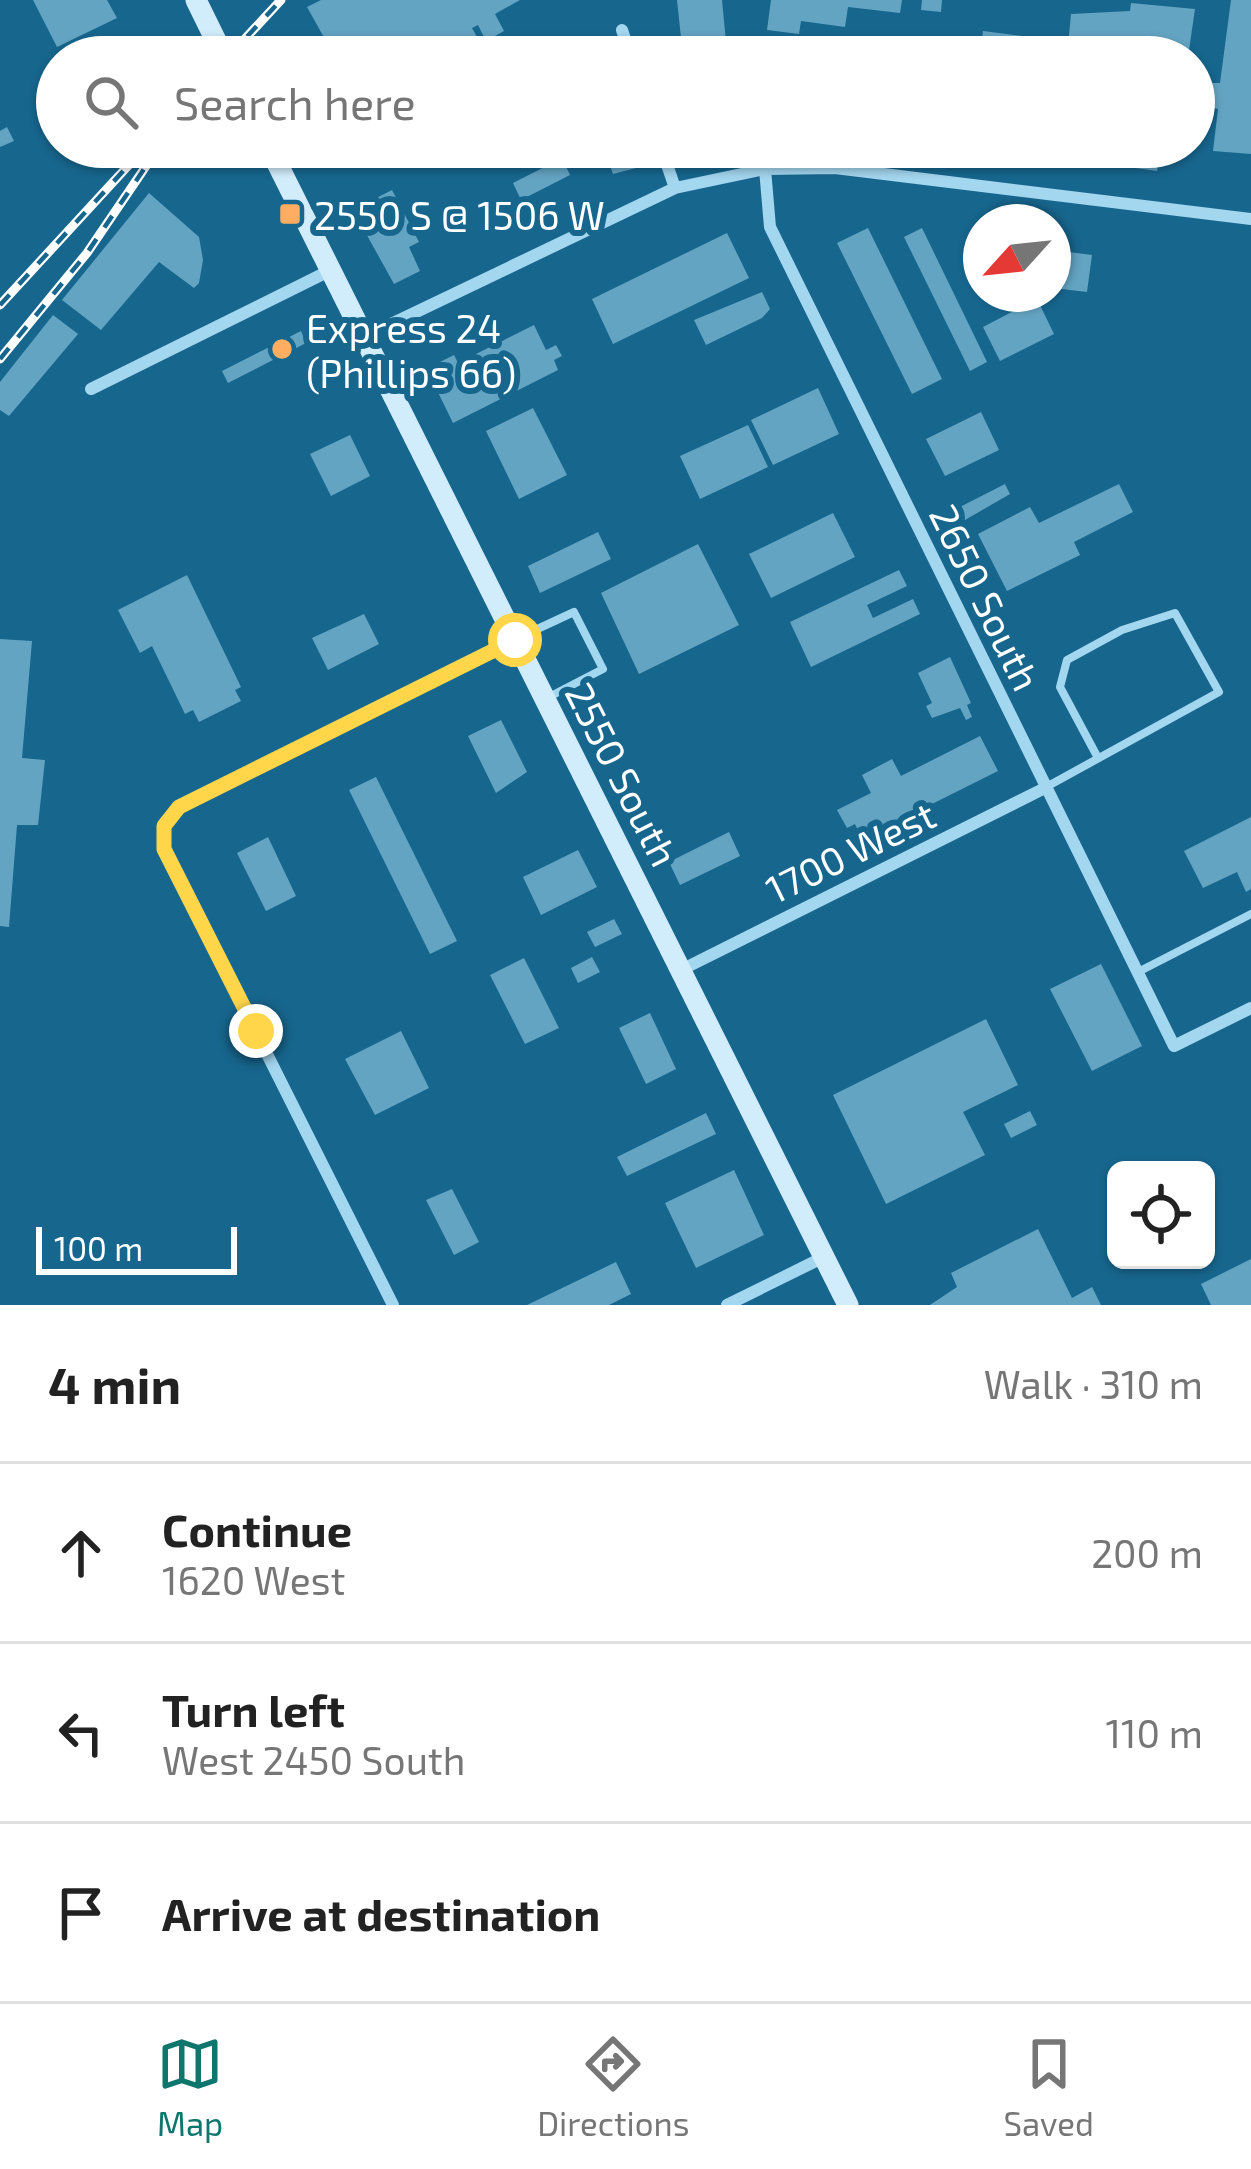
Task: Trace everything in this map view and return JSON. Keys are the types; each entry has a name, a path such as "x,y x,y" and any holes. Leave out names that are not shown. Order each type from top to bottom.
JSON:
{"main road":[{"path":"196,0 214,36"},
{"name":"2550 South","path":"280,168 848,1305"}],"street":[{"path":"622,30 624,36"},
{"path":"669,168 675,188"},
{"path":"364,337 675,188 765,169 835,168 1251,219"},
{"name":"2650 South","path":"765,169 770,227 1174,1046 1251,1007"},
{"path":"91,389 331,270"},
{"path":"393,1305 164,849 164,826 179,807 515,640"},
{"name":"1700 West","path":"681,970 1047,787"},
{"path":"728,1305 824,1257"}],"lane":[{"path":"515,640 574,612 584,631 603,669 545,699"},
{"path":"1047,787 1220,692 1175,613 1122,630 1067,660 1060,687 1098,758"},
{"path":"1138,972 1251,914"}],"building":[{"path":"33,0 107,0 117,18 80,36 51,36"},
{"path":"321,0 520,0 495,14 504,31 495,36 484,36 478,25 472,28 476,36 323,36 307,7"},
{"path":"677,0 722,0 725,36 681,36"},
{"path":"771,0 902,0 900,13 848,7 845,27 801,21 799,34 767,30"},
{"path":"922,0 942,0 941,12 921,10"},
{"path":"1231,0 1251,0 1251,154 1215,151 1215,83 1220,83"},
{"path":"1131,3 1195,9 1191,36 1069,36 1071,14 1130,11"},
{"path":"983,31 1023,36 982,36"},
{"path":"7,127 14,141 0,147 0,131"},
{"path":"542,168 567,168 570,175 521,200 513,183"},
{"path":"392,190 419,242 409,247 420,271 394,284 353,210"},
{"path":"149,193 199,237 203,260 199,283 194,288 159,262 101,330 62,300"},
{"path":"868,228 942,379 912,394 837,243"},
{"path":"922,228 987,362 970,371 904,237"},
{"path":"727,233 749,278 613,344 592,299"},
{"path":"1071,252 1092,255 1087,292 1071,290"},
{"path":"762,292 770,309 762,318 706,345 694,320"},
{"path":"1012,312 1043,312 1054,334 1000,361 983,327"},
{"path":"53,315 78,334 9,416 0,410 0,382"},
{"path":"534,325 546,350 556,345 562,356 554,360 558,370 453,423 430,376 440,371 436,364 454,355 458,363"},
{"path":"301,331 306,343 228,383 222,371"},
{"path":"818,388 839,434 773,465 751,420"},
{"path":"533,408 567,475 519,499 486,431"},
{"path":"981,412 999,450 945,476 926,439"},
{"path":"748,425 768,467 700,499 680,456"},
{"path":"350,435 370,476 331,496 310,454"},
{"path":"1005,484 1010,494 965,520 958,508"},
{"path":"1119,484 1133,512 1074,542 1080,555 1007,591 978,534 1030,507 1039,523"},
{"path":"833,513 855,557 771,598 749,554"},
{"path":"598,532 611,559 540,593 528,566"},
{"path":"698,544 739,625 639,674 601,593"},
{"path":"899,570 907,586 867,605 873,618 913,599 920,614 811,667 790,622"},
{"path":"187,575 241,687 235,690 241,701 199,722 193,710 185,714 152,646 140,653 118,610"},
{"path":"364,614 379,644 328,670 312,638"},
{"path":"0,639 32,641 22,758 45,760 38,825 17,825 9,927 0,926"},
{"path":"950,657 971,703 967,705 972,717 966,720 960,708 932,718 926,706 932,703 918,673"},
{"path":"501,720 527,772 496,793 468,736"},
{"path":"980,736 998,771 862,839 855,824 847,828 837,810 871,793 862,775 892,759 901,776"},
{"path":"376,777 457,941 430,954 349,790"},
{"path":"1251,817 1251,889 1246,892 1237,872 1203,888 1184,851"},
{"path":"729,832 740,856 680,885 669,862"},
{"path":"268,837 296,896 266,911 237,853"},
{"path":"578,850 597,887 541,915 523,877"},
{"path":"614,919 622,934 595,947 587,932"},
{"path":"592,957 600,972 578,983 571,968"},
{"path":"524,958 559,1028 525,1044 490,975"},
{"path":"1101,964 1142,1046 1092,1071 1050,989"},
{"path":"650,1013 676,1069 646,1084 619,1028"},
{"path":"986,1019 1018,1085 963,1112 985,1155 886,1204 833,1095"},
{"path":"401,1031 429,1088 375,1115 345,1059"},
{"path":"1030,1111 1037,1125 1011,1138 1004,1124"},
{"path":"706,1113 716,1134 627,1176 617,1157"},
{"path":"734,1170 764,1235 696,1268 665,1203"},
{"path":"452,1189 479,1242 454,1255 426,1200"},
{"path":"1038,1229 1072,1298 1092,1287 1101,1305 930,1305 957,1287 951,1273"},
{"path":"1251,1259 1251,1305 1211,1305 1201,1284"},
{"path":"616,1262 631,1294 609,1305 527,1305"}],"railway":[{"path":"248,36 281,0"},
{"path":"0,305 126,168"},
{"path":"0,359 87,253 145,168"}],"place":[{"name":"2550 S @ 1506 W","path":"290,214"},
{"name":"Express 24 (Phillips 66)","path":"282,349"}],"route":[{"path":"256,1031 164,849 164,826 179,807 515,640"}]}
